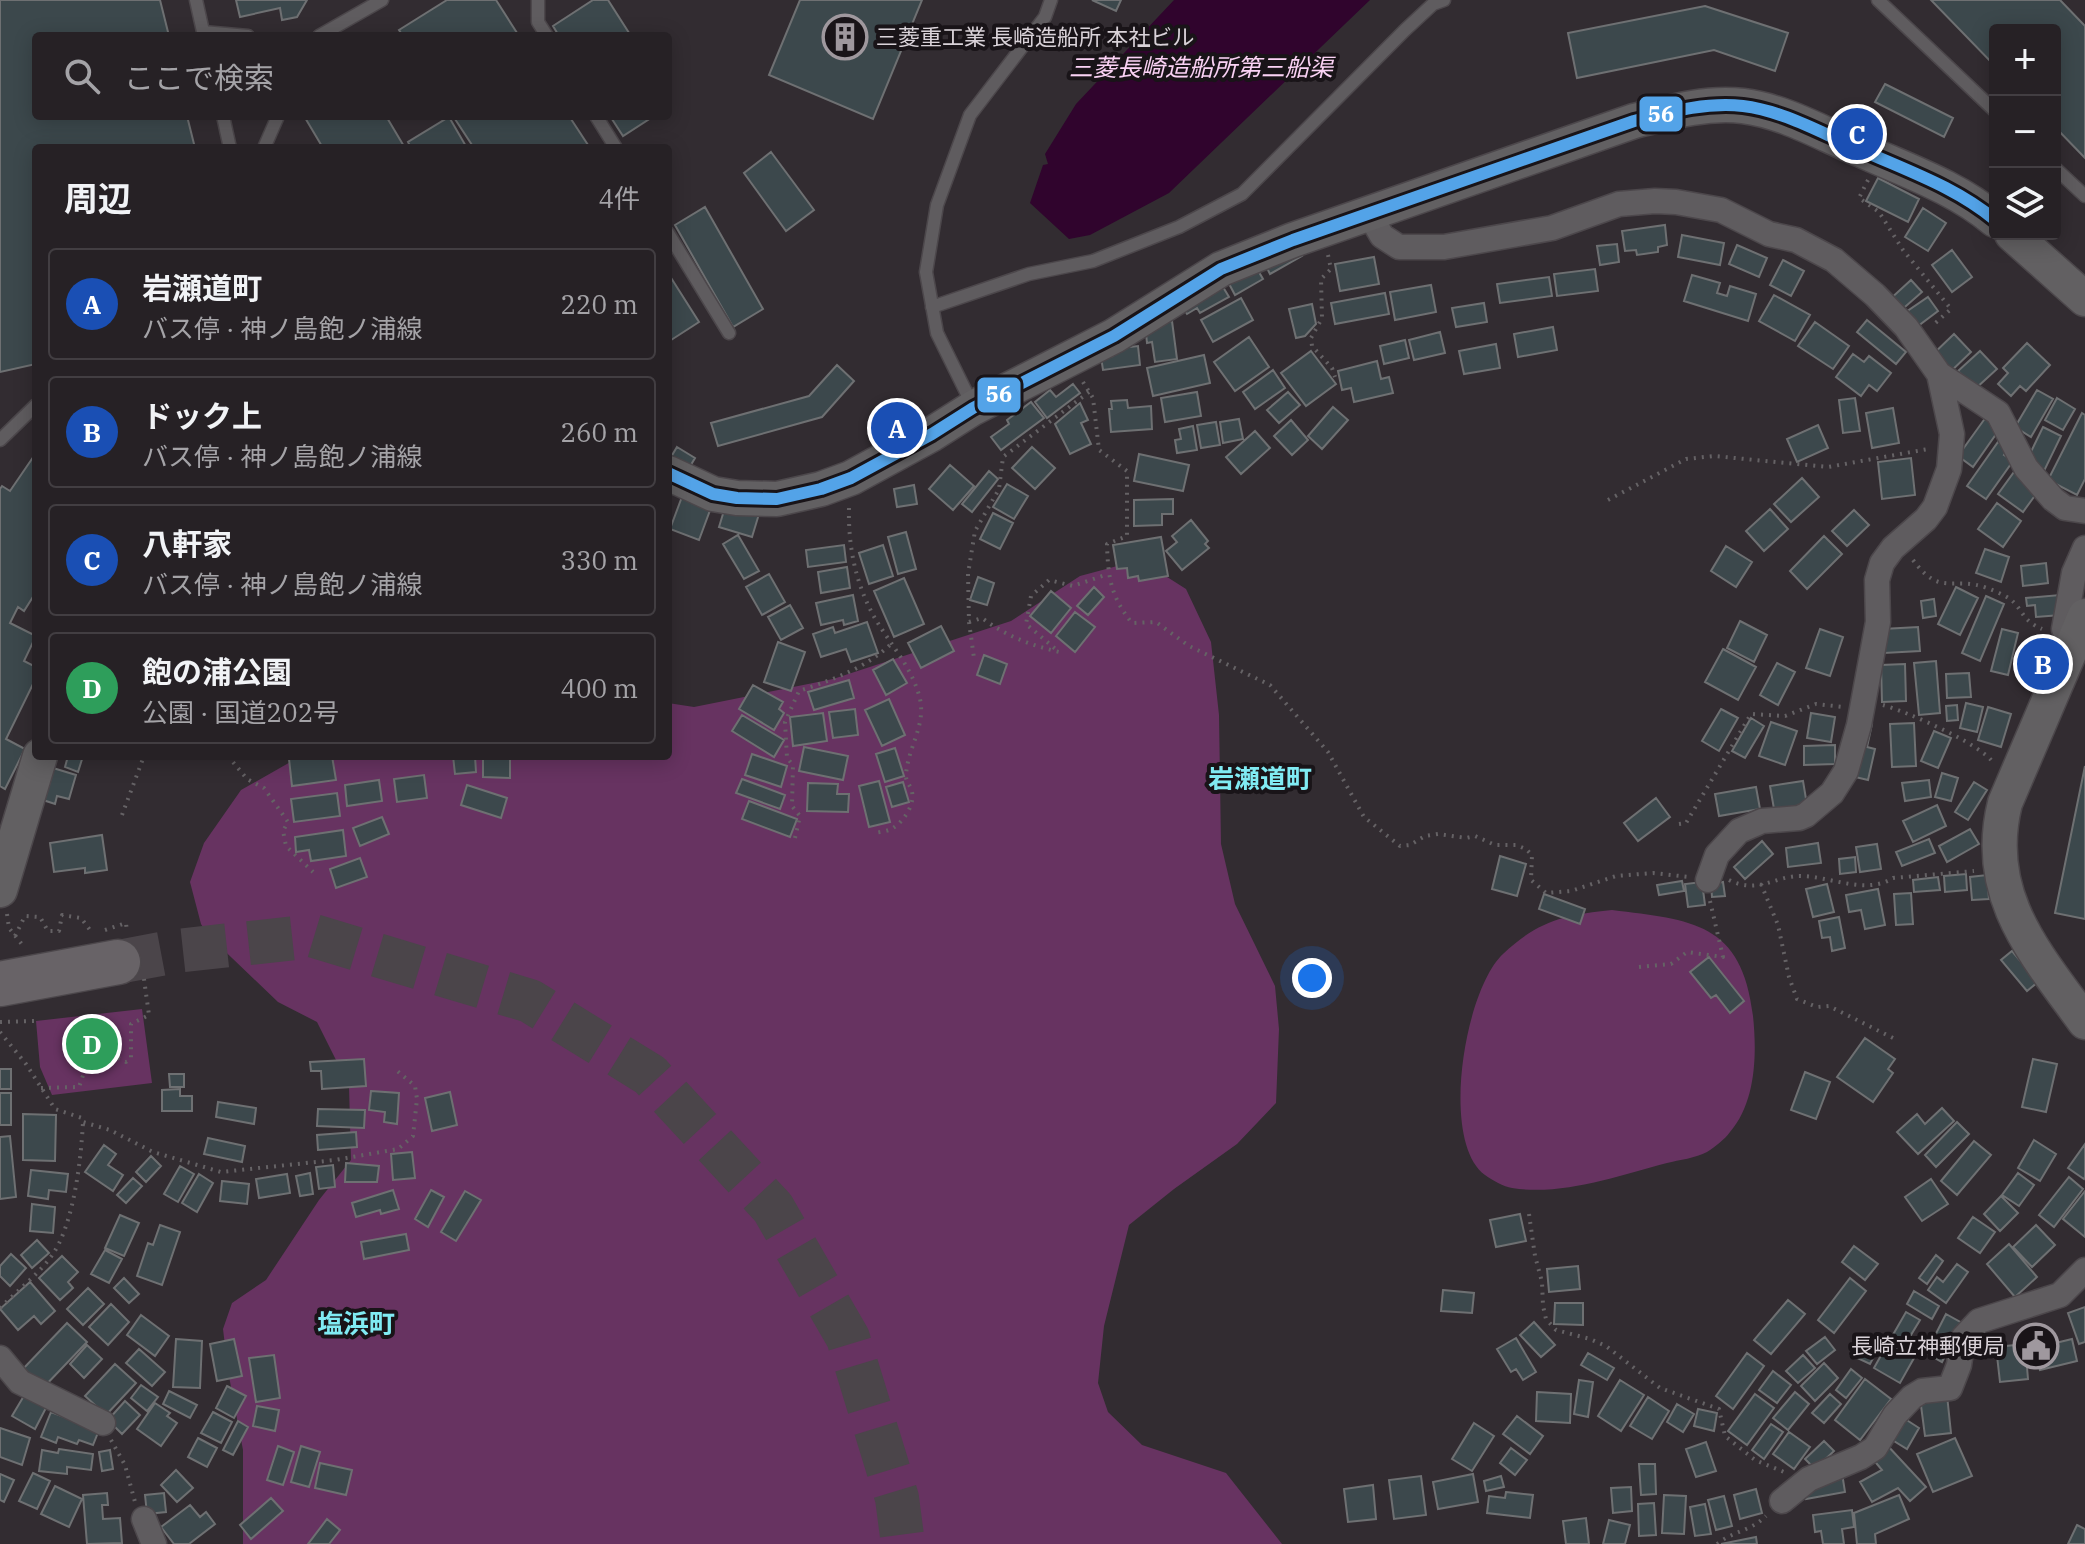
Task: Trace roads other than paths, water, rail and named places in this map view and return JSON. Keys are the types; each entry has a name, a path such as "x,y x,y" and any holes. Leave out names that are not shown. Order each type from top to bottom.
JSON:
{"highway":[{"path":"0,984 129,958"}],"main road":[{"path":"672,475 713,494 756,499 803,494 851,478 973,408 1114,336 1221,269 1323,229 1634,121 1704,106 1741,106 1781,114 1961,195 1989,216"},
{"path":"2019,240 2085,299"},
{"path":"2075,631 2005,803 1999,834 2005,888 2018,925 2085,1022"},
{"path":"0,890 39,760"}],"street":[{"path":"1369,214 1382,236 1399,247 1444,247 1552,228 1619,204 1655,201 1721,210 1769,234 1796,240 1834,260 1875,295 1915,340 1939,374 1998,413 2026,468 2053,499 2065,508 2085,511"},
{"path":"1707,879 1717,855 1739,831 1762,821 1806,815 1840,783 1853,753 1859,725 1878,622 1877,580 1882,563 1935,507 1949,469 1948,412 1939,374"},
{"path":"2075,631 2064,629 2074,573 2085,548"},
{"path":"2060,1295 2085,1270"},
{"path":"1782,1501 1820,1473 1861,1457 1875,1448 1895,1415 1912,1397 1922,1391 1950,1388 1959,1365 1963,1338 1979,1321 2060,1295 2085,1298"},
{"path":"0,1358 20,1382 103,1423"},
{"path":"144,1519 154,1544"}],"lane":[{"path":"196,0 204,32"},
{"path":"326,32 382,0"},
{"path":"538,0 538,22 544,32"},
{"path":"973,408 937,333 932,307 926,272 937,205 970,115 1045,17 1051,0"},
{"path":"932,307 1029,274 1093,261 1179,227 1242,194 1405,30 1433,4 1444,0"},
{"path":"1878,0 1989,105"},
{"path":"224,120 229,144"},
{"path":"266,144 276,120"},
{"path":"598,120 614,144"},
{"path":"2061,174 2085,196"},
{"path":"672,240 729,333"},
{"path":"0,440 32,409"}],"water":[{"name":"三菱長崎造船所第三船渠","path":"1174,0 1370,0 1169,193 1090,235 1069,239 1030,203 1043,165 1048,164 1045,154 1076,104"}],"tunnel":[{"path":"118,962 176,951 314,936 530,1001 650,1075 773,1208 848,1338 897,1498 903,1544"}],"place":[{"name":"三菱重工業 長崎造船所 本社ビル","path":"845,37"},
{"name":"八軒家","path":"1857,134"},
{"name":"岩瀬道町","path":"897,428"},
{"name":"ドック上","path":"2043,664"},
{"name":"飽の浦公園","path":"92,1044"},
{"name":"長崎立神郵便局","path":"2036,1346"}],"district":[{"name":"岩瀬道町","path":"1260,779"},
{"name":"塩浜町","path":"356,1324"}]}
